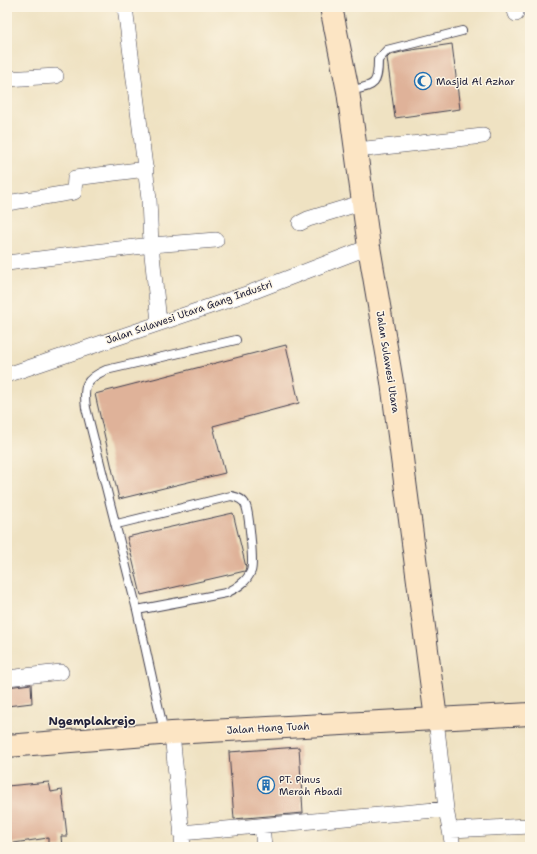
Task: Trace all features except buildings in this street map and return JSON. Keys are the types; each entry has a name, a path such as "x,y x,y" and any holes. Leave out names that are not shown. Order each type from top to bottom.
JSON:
{"street":[{"path":"125,7 146,169 151,245 159,322"},
{"name":"Jalan Sulawesi Utara","path":"331,7 348,91 369,247 392,382 436,719"},
{"path":"7,79 56,76"},
{"path":"357,150 483,136"},
{"path":"7,203 74,192 74,178 146,169"},
{"path":"300,223 308,219 364,202"},
{"path":"7,263 151,245 216,240"},
{"name":"Jalan Sulawesi Utara Gang Industri","path":"7,375 159,322 252,292 369,247"},
{"path":"7,678 61,672"},
{"name":"Jalan Hang Tuah","path":"7,746 168,733 530,714"},
{"path":"436,719 446,809 453,847"},
{"path":"168,733 182,840 262,826 446,809"},
{"path":"262,826 264,847"},
{"path":"451,830 530,826"}],"lane":[{"path":"348,91 373,84 378,77 378,60 387,50 462,31"},
{"path":"168,733 86,408 85,387 96,374 106,370 236,340"},
{"path":"116,524 231,496 240,499 246,506 253,564 246,580 238,587 226,593 137,610"}],"place":[{"name":"Masjid Al Azhar","path":"423,81"},
{"name":"PT. Pinus Merah Abadi","path":"266,785"}],"district":[{"name":"Ngemplakrejo","path":"92,721"}]}
